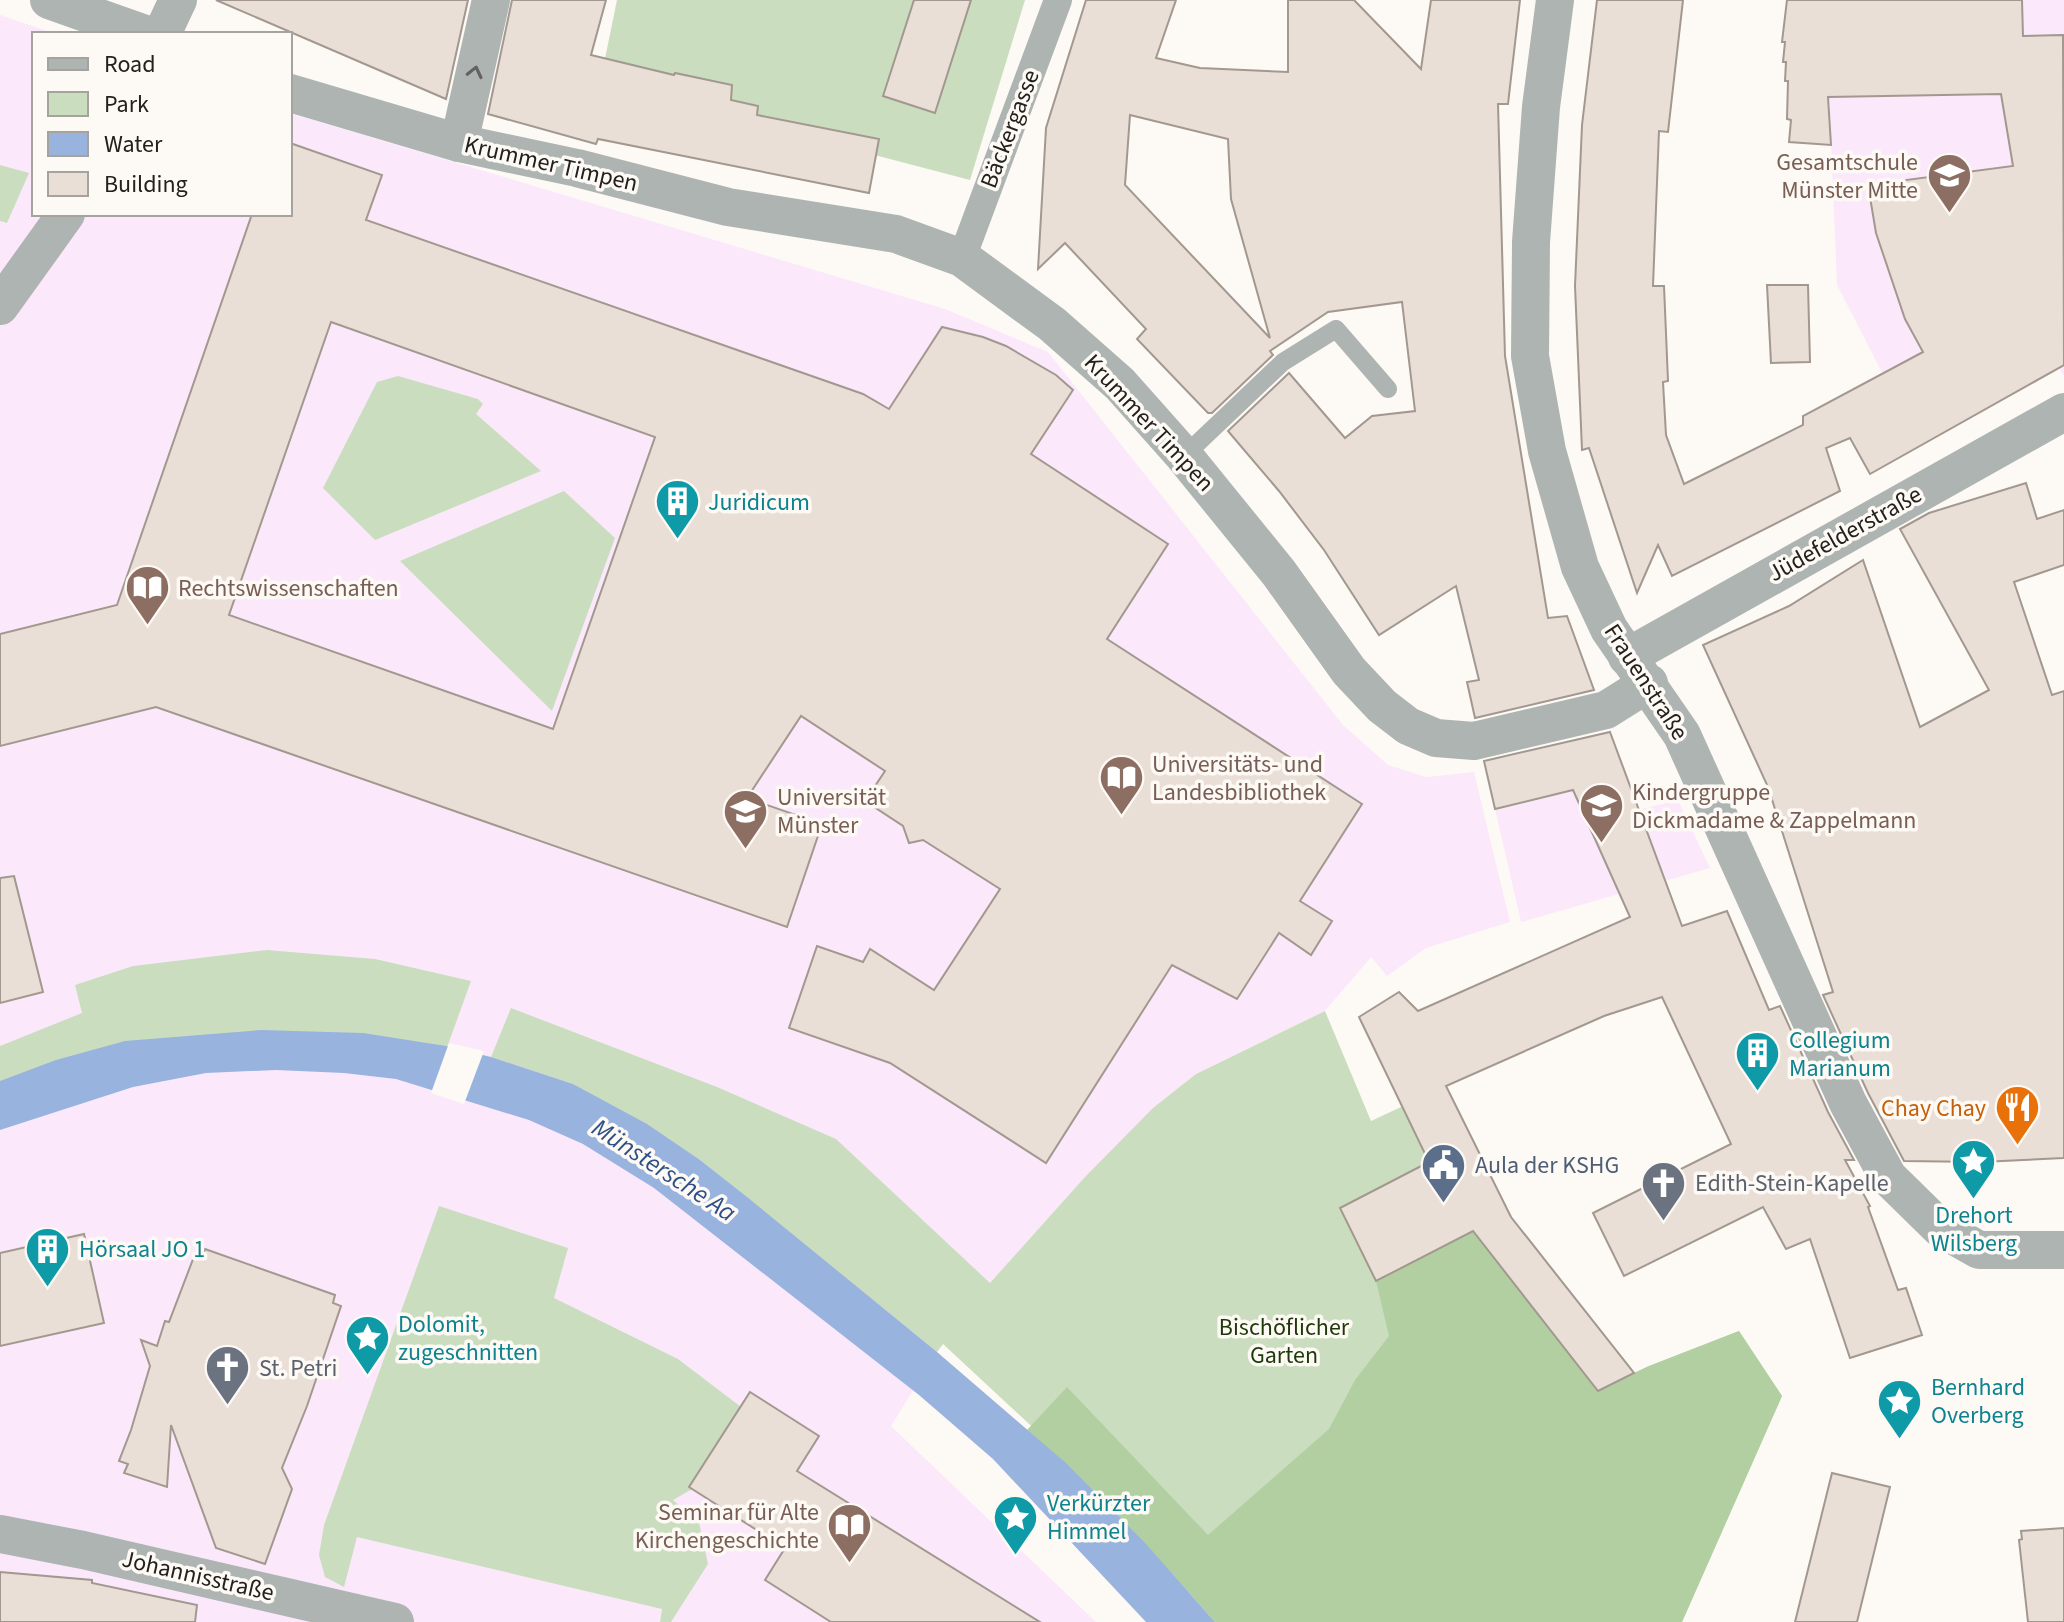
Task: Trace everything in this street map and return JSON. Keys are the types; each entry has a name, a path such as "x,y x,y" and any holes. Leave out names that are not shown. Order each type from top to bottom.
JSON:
{"street":[{"path":"49,0 139,32"},
{"path":"163,32 178,0"},
{"path":"459,143 491,0"},
{"name":"Bäckergasse","path":"962,258 1058,0"},
{"name":"Frauenstraße","path":"1555,0 1541,107 1531,242 1530,356 1547,451 1580,567 1609,629 1682,735 1848,1103 1888,1177 1940,1228 1979,1250 2064,1250"},
{"name":"Krummer Timpen","path":"292,94 459,143 577,168 728,207 896,234 962,258 1052,324 1120,384 1184,456 1279,573 1349,671 1382,706 1408,726 1436,738 1474,741 1606,710 1638,670"},
{"path":"0,306 65,216"},
{"name":"Jüdefelderstraße","path":"1638,670 2064,412"},
{"name":"Johannisstraße","path":"0,1534 83,1550 395,1622"}],"lane":[{"path":"1184,456 1283,362 1336,329 1388,389"}],"shaded area":[{"name":"Gesamtschule Münster Mitte","path":"1825,0 2064,0 2064,376 2059,368 2017,393 1984,333 1889,386 1837,285"},
{"name":"Universität Münster","path":"0,15 50,32 32,32 32,216 292,216 292,114 945,309 1048,352 1343,725 1388,765 1426,777 1474,772 1510,922 1426,948 1387,976 1371,957 1325,1011 1196,1074 990,1283 937,1352 891,1426 1096,1622 0,1622"},
{"name":"Kindergruppe Dickmadame & Zappelmann","path":"1573,790 1589,822 1678,800 1710,868 1521,922 1495,809"}],"green space":[{"path":"617,0 1025,0 970,180 600,83"},
{"path":"0,165 29,173 7,223 0,221"},
{"path":"398,376 478,399 483,404 476,414 541,471 375,540 323,488 377,382"},
{"path":"564,491 615,538 552,711 400,561"},
{"path":"267,950 375,959 471,981 445,1053 0,1083 0,1046 82,1013 75,985 133,966"},
{"name":"Bischöflicher Garten","path":"511,1008 717,1087 836,1139 990,1283 1085,1177 1153,1108 1196,1074 1325,1011 1371,1121 1446,1086 1509,1213 1617,1381 1739,1331 1782,1396 1682,1622 1242,1622 943,1344 937,1352 700,1160 573,1084 491,1057"},
{"path":"439,1206 568,1248 554,1298 678,1359 745,1410 701,1484 673,1500 699,1522 708,1564 671,1622 660,1622 662,1609 357,1537 344,1587 325,1577 319,1555 324,1525"},
{"path":"1473,1231 1598,1390 1649,1366 1739,1331 1782,1396 1682,1622 1215,1622 1077,1475 1027,1430 1067,1387 1208,1535 1329,1429 1355,1380 1389,1336 1376,1281"}],"water":[{"name":"Münstersche Aa","path":"261,1030 363,1033 446,1046 573,1084 647,1124 747,1197 937,1352 1067,1464 1146,1544 1215,1622 1146,1622 993,1459 919,1395 654,1188 583,1144 529,1120 396,1079 276,1070 206,1073 133,1087 0,1130 0,1081 56,1060 125,1041"}],"pier":[{"path":"449,1043 484,1051 464,1104 431,1093"}],"building":[{"path":"216,0 468,0 446,99"},
{"path":"512,0 606,0 591,55 732,85 731,100 758,106 757,115 879,139 869,193 598,139 596,144 488,114"},
{"path":"914,0 971,0 935,113 883,96"},
{"path":"1086,0 1176,0 1156,58 1200,68 1288,72 1288,0 1354,0 1421,69 1431,0 1520,0 1508,104 1498,104 1505,356 1548,618 1567,616 1594,690 1475,718 1467,682 1479,680 1456,586 1379,635 1324,550 1228,431 1289,373 1345,438 1372,416 1415,411 1402,302 1328,312 1270,351 1273,355 1212,413 1208,413 1137,339 1146,329 1065,243 1038,269 1046,128","holes":["1130,115 1228,139 1231,199 1270,338 1125,185"]},
{"path":"1597,0 1683,0 1668,132 1659,131 1653,286 1664,286 1668,381 1663,382 1666,435 1684,484 1803,425 1803,416 1923,352 1905,319 1876,233 1868,185 2013,166 2001,94 1828,97 1831,145 1789,142 1791,120 1787,119 1788,81 1785,81 1786,62 1783,62 1785,42 1782,42 1787,0 2022,0 2023,36 2063,35 2064,365 1870,474 1850,438 1826,448 1840,491 1672,576 1658,545 1637,593 1589,448 1582,450 1575,286 1582,125"},
{"path":"292,144 382,175 366,220 863,394 889,409 942,327 1006,346 1056,375 1073,390 1031,454 1168,544 1107,639 1362,804 1300,901 1332,921 1311,955 1279,933 1237,999 1172,965 1046,1163 890,1063 789,1028 817,946 863,962 870,949 934,990 1000,889 923,840 909,843 903,826 865,801 885,771 801,716 747,798 822,824 787,927 156,707 0,746 0,634 117,605 251,216 292,216","holes":["331,322 655,437 553,729 229,615"]},
{"path":"1767,285 1808,285 1810,362 1771,363"},
{"path":"2026,483 2037,519 2064,510 2064,565 2014,582 2052,695 2064,691 2064,1158 1981,1162 1904,1161 1868,1093 1823,995 1833,992 1768,787 1703,645 1789,606 1863,560 1920,727 1989,690 1900,529 1929,513"},
{"name":"Collegium Marianum","path":"1610,732 1682,926 1727,911 1769,1010 1780,1006 1828,1112 1854,1160 1845,1160 1870,1206 1898,1290 1906,1288 1922,1335 1850,1358 1810,1239 1786,1249 1763,1207 1624,1276 1593,1213 1731,1144 1662,997 1604,1016 1446,1086 1511,1217 1634,1373 1598,1391 1473,1231 1376,1281 1340,1208 1429,1162 1359,1017 1399,992 1418,1011 1630,917 1573,790 1495,809 1484,761"},
{"path":"14,876 43,992 0,1003 0,878"},
{"name":"Hörsaal JO 1","path":"84,1234 104,1323 0,1346 0,1253"},
{"name":"St. Petri","path":"205,1249 335,1295 333,1303 341,1306 282,1468 292,1489 265,1564 216,1548 171,1425 167,1487 124,1473 128,1464 119,1461 150,1366 141,1340 157,1346 195,1254 202,1257"},
{"path":"750,1392 819,1436 797,1471 1040,1622 831,1622 765,1580 785,1548 689,1487"},
{"path":"1832,1473 1890,1487 1857,1622 1795,1622"},
{"path":"2064,1528 2064,1622 2028,1622 2019,1540 2022,1539 2021,1531"},
{"path":"0,1572 92,1580 92,1583 197,1605 195,1622 0,1622"}],"place":[{"name":"Gesamtschule Münster Mitte","path":"1949,215"},
{"name":"Juridicum","path":"677,541"},
{"name":"Rechtswissenschaften","path":"147,627"},
{"name":"Universitäts- und Landesbibliothek","path":"1121,817"},
{"name":"Kindergruppe Dickmadame & Zappelmann","path":"1601,845"},
{"name":"Universität Münster","path":"746,850"},
{"name":"Collegium Marianum","path":"1758,1093"},
{"name":"Chay Chay","path":"2017,1147"},
{"name":"Drehort Wilsberg","path":"1974,1200"},
{"name":"Aula der KSHG","path":"1444,1204"},
{"name":"Edith-Stein-Kapelle","path":"1664,1222"},
{"name":"Hörsaal JO 1","path":"48,1288"},
{"name":"Dolomit, zugeschnitten","path":"367,1377"},
{"name":"St. Petri","path":"228,1407"},
{"name":"Bernhard Overberg","path":"1900,1440"},
{"name":"Verkürzter Himmel","path":"1016,1556"},
{"name":"Seminar für Alte Kirchengeschichte","path":"850,1565"}]}
